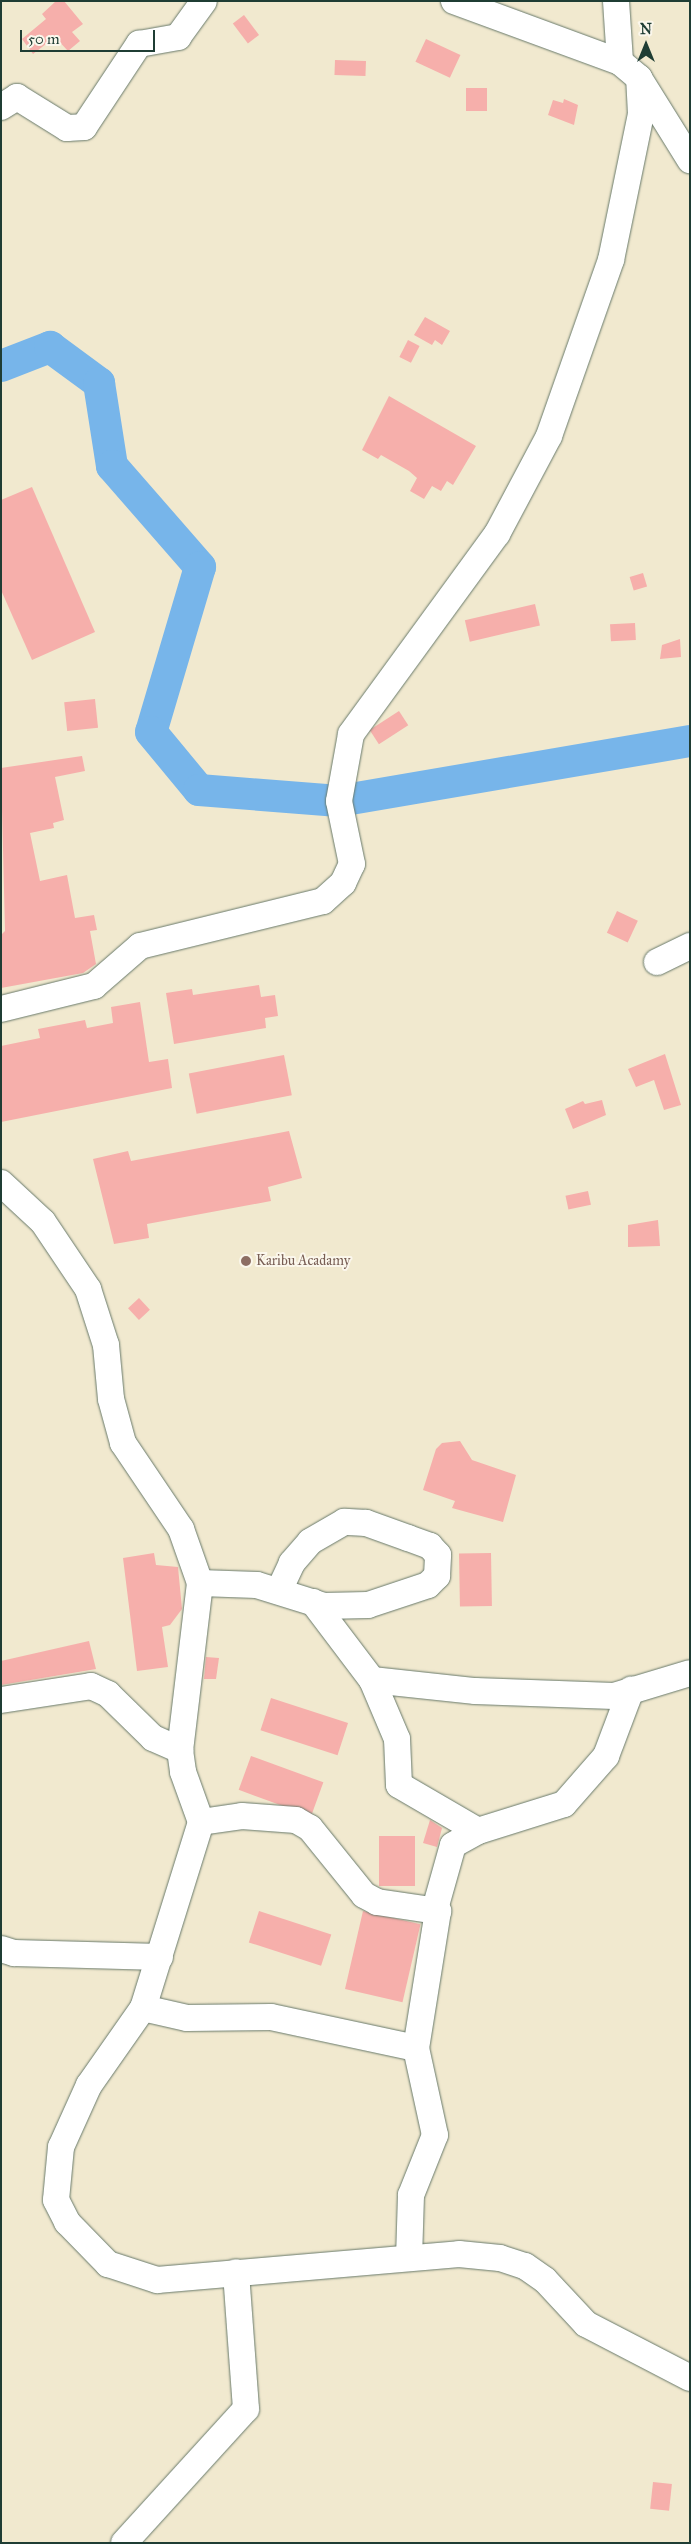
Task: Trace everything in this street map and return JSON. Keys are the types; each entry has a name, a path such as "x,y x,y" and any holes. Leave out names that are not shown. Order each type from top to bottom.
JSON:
{"street":[{"path":"1,107 17,97 67,128 84,127 139,44 178,37 204,1"},
{"path":"454,1 629,70 690,160"},
{"path":"1,1009 94,986 140,946 323,900 343,883 352,864 339,801 351,734 497,534 549,436 611,260 641,114 629,70 616,1"},
{"path":"657,962 690,946"},
{"path":"1,1184 43,1222 88,1289 106,1345 111,1399 123,1443 181,1529 200,1583 180,1750 183,1772 201,1822 160,1957 142,2008 89,2085 73,2117 55,2175 56,2200 67,2222 108,2264 128,2273 157,2280 459,2254 524,2266 545,2280 586,2324 690,2378"},
{"path":"200,1583 257,1585 314,1602 343,1608 368,1604 428,1586 437,1576 438,1555 430,1546 366,1523 344,1522 310,1542 292,1563 279,1591"},
{"path":"314,1602 372,1680 397,1739 399,1785 478,1831"},
{"path":"372,1680 475,1691 614,1696 690,1672"},
{"path":"1,1700 91,1686 108,1694 153,1738 180,1750"},
{"path":"409,2258 411,2195 436,2135 416,2048 439,1914 436,1909 453,1845 478,1831 564,1804 606,1756 631,1690"},
{"path":"201,1822 242,1816 296,1820 310,1828 364,1895 377,1902 436,1909"},
{"path":"1,1949 14,1953 160,1957"},
{"path":"142,2008 187,2018 271,2017 416,2048"},
{"path":"124,2543 246,2408 236,2272"}],"building":[{"path":"56,1 64,1 83,24 72,32 80,41 68,51 55,37 33,54 22,39 46,19 42,14"},
{"path":"244,15 259,35 248,43 233,23"},
{"path":"426,39 460,55 450,78 415,62"},
{"path":"335,60 366,61 365,76 334,75"},
{"path":"466,88 487,88 487,111 466,111"},
{"path":"564,99 578,105 574,125 548,115 553,100 563,103"},
{"path":"425,317 450,331 442,345 435,340 432,345 414,335"},
{"path":"408,340 420,346 411,363 399,357"},
{"path":"389,396 476,446 453,485 447,481 441,491 432,486 424,499 410,491 417,478 409,471 381,455 378,459 362,450"},
{"path":"32,487 95,632 32,660 1,590 1,500"},
{"path":"643,573 647,586 634,590 630,577"},
{"path":"535,604 540,625 470,642 465,620"},
{"path":"635,623 636,640 611,641 610,624"},
{"path":"680,639 681,657 660,659 662,645"},
{"path":"95,699 98,728 67,731 64,702"},
{"path":"399,711 408,725 379,744 370,730"},
{"path":"82,756 85,771 55,777 64,820 53,823 54,828 30,833 40,881 67,875 75,918 94,915 97,930 90,931 96,964 83,973 1,988 1,935 5,931 1,768"},
{"path":"617,911 638,921 628,942 607,933"},
{"path":"259,985 261,997 275,995 278,1016 265,1018 266,1028 174,1044 166,993 192,989 193,995"},
{"path":"140,1002 149,1062 168,1059 172,1088 1,1122 1,1046 40,1038 38,1029 85,1020 87,1028 113,1023 111,1007"},
{"path":"665,1054 681,1105 664,1110 654,1080 636,1087 628,1069"},
{"path":"284,1055 292,1095 197,1114 189,1074"},
{"path":"602,1100 606,1115 573,1129 565,1109 583,1101 585,1104"},
{"path":"289,1131 302,1178 268,1187 271,1201 147,1224 149,1238 114,1244 93,1159 128,1151 131,1161"},
{"path":"588,1191 591,1205 568,1209 566,1196"},
{"path":"658,1220 660,1246 628,1247 628,1225"},
{"path":"139,1298 150,1310 139,1320 128,1308"},
{"path":"460,1441 472,1460 516,1475 503,1522 452,1508 455,1501 423,1490 436,1449 442,1443"},
{"path":"154,1553 156,1565 178,1567 182,1609 170,1625 162,1627 168,1667 137,1671 123,1558"},
{"path":"491,1553 492,1606 460,1607 459,1554"},
{"path":"89,1641 96,1669 1,1685 1,1661"},
{"path":"206,1657 219,1658 216,1679 204,1679"},
{"path":"271,1698 348,1723 338,1755 260,1730"},
{"path":"251,1756 323,1782 311,1816 239,1790"},
{"path":"430,1820 442,1828 437,1847 423,1843"},
{"path":"379,1836 415,1836 415,1886 379,1886"},
{"path":"259,1911 331,1934 321,1966 249,1942"},
{"path":"363,1911 420,1924 402,2002 345,1989"},
{"path":"653,2482 672,2484 669,2511 650,2509"}],"waterway":[{"path":"1,366 50,347 99,383 112,466 200,567 151,732 199,790 339,801 690,741"}],"place":[{"name":"Karibu Acadamy","path":"246,1261"}]}
